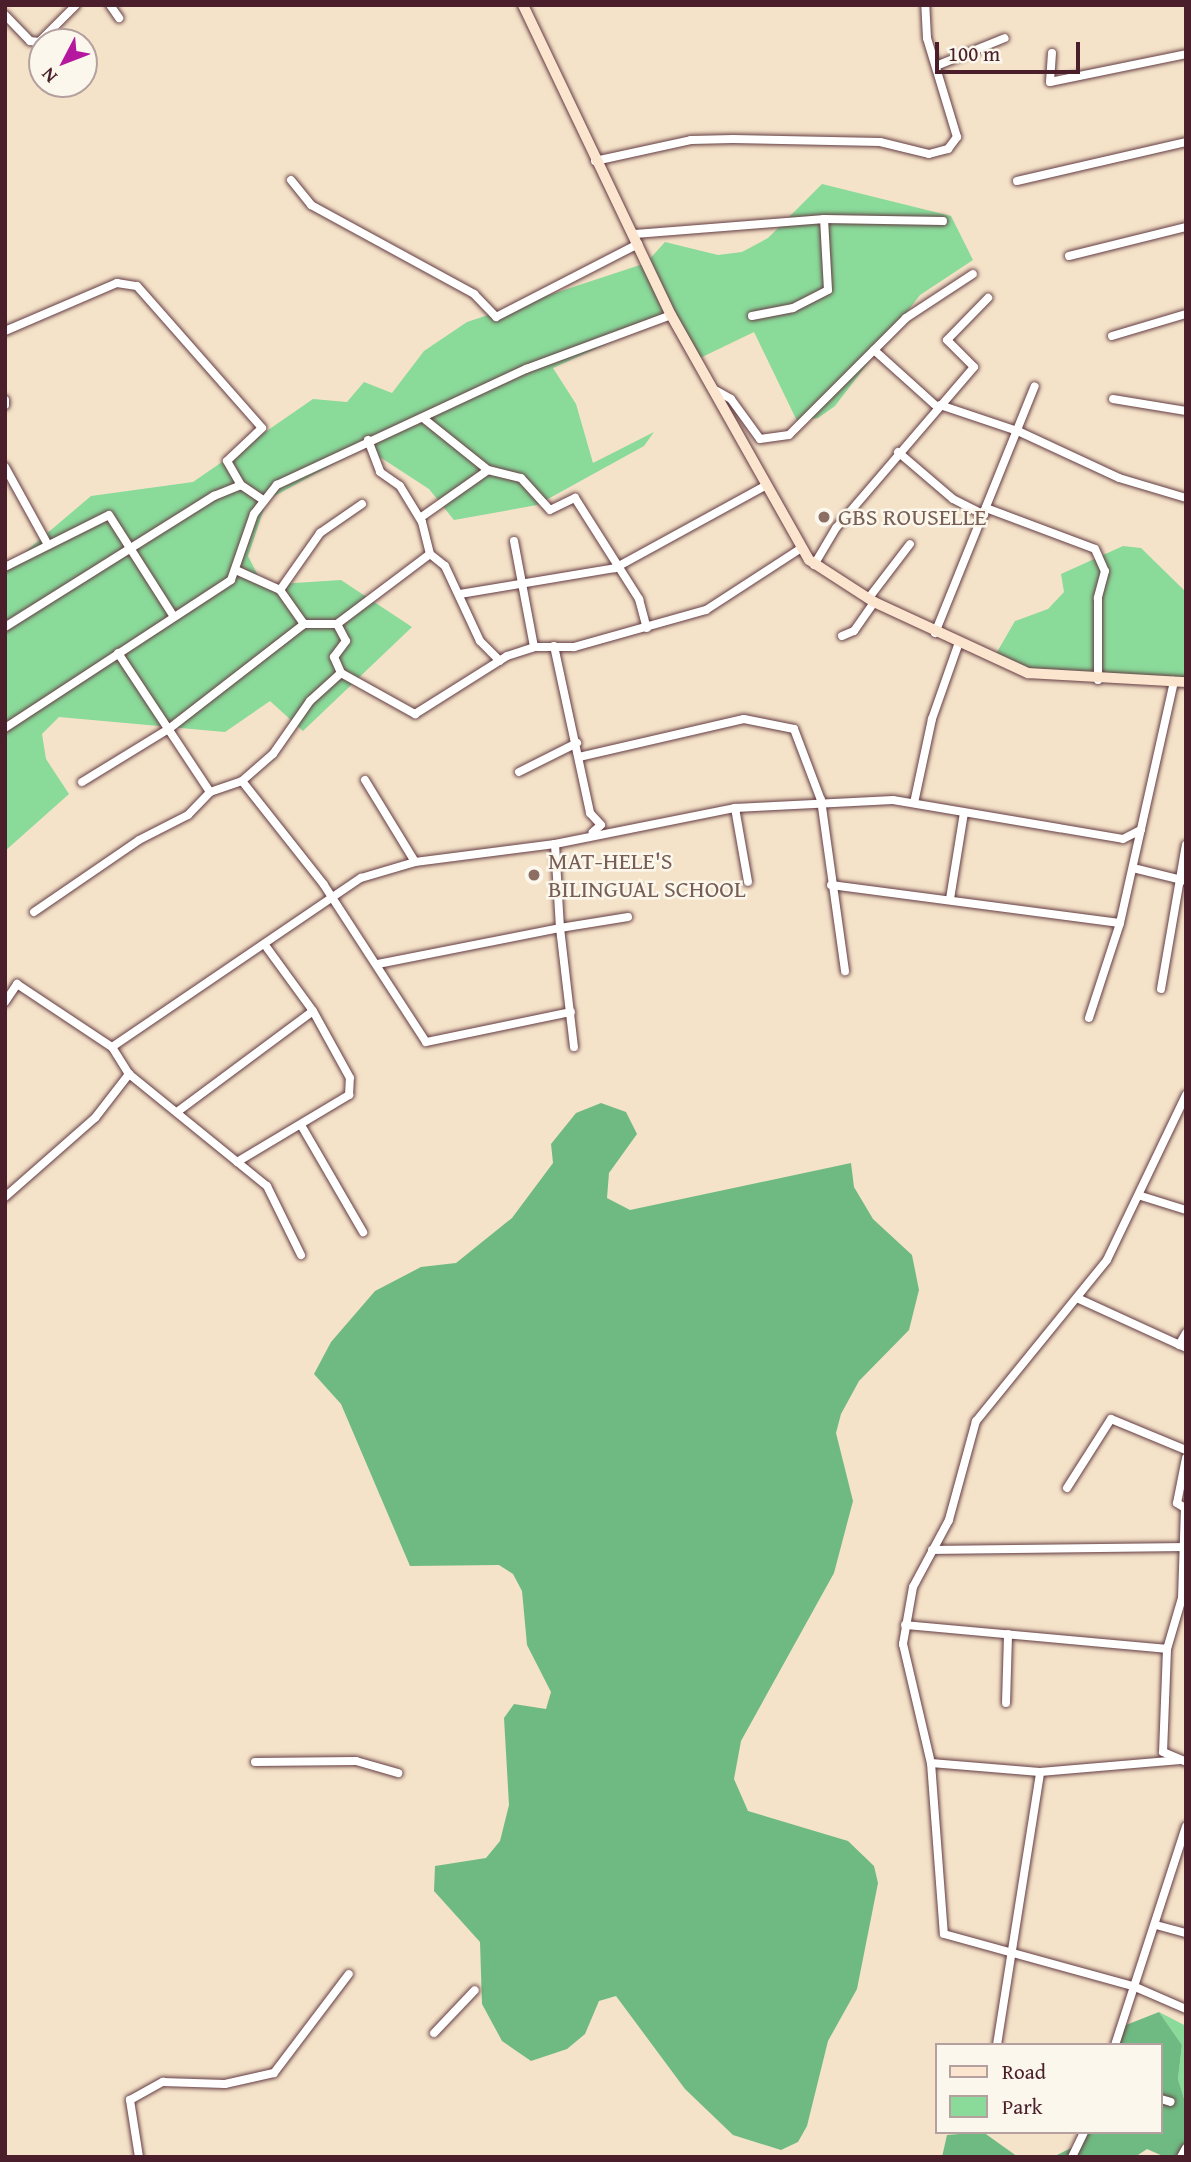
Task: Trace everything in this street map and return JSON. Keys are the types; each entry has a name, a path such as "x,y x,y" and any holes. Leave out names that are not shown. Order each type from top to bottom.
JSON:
{"street":[{"path":"5,15 30,41 39,42 76,5"},
{"path":"110,5 119,18"},
{"path":"523,5 595,161 636,239 671,315 800,549 814,565 871,601 934,633 1028,673 1098,680 1180,681 1120,923 1089,1018"},
{"path":"595,161 691,140 880,142 929,153 948,149 957,137 936,66 925,5"},
{"path":"936,66 1004,38"},
{"path":"1052,53 1050,82 1186,54"},
{"path":"1017,181 1186,142"},
{"path":"291,180 311,205 474,293 496,317 636,239 824,219 943,221"},
{"path":"752,316 805,304 828,290 824,219"},
{"path":"1069,256 1186,227"},
{"path":"712,389 731,399 760,439 789,435 906,318 973,274"},
{"path":"5,331 117,283 137,286 262,428 227,461 241,485 262,499"},
{"path":"814,565 898,452 937,405 974,368 947,340 988,298"},
{"path":"1112,336 1186,314"},
{"path":"5,728 238,571 262,499 277,485 368,440 526,369 671,315"},
{"path":"873,350 937,405 1020,432 1119,478 1186,498"},
{"path":"934,633 1020,432 1035,386"},
{"path":"1113,400 1186,411"},
{"path":"422,418 488,470 521,478 550,510 575,498 615,568 639,599 647,628"},
{"path":"368,440 380,472 401,486 420,518 430,554 460,594 480,641 500,661"},
{"path":"898,452 953,499 1095,549 1105,571 1098,598 1098,680"},
{"path":"5,467 48,545"},
{"path":"420,518 488,470"},
{"path":"5,627 128,548 241,485"},
{"path":"460,594 615,568 765,486"},
{"path":"280,590 320,533 362,504"},
{"path":"5,567 109,515 172,614"},
{"path":"514,541 520,586 534,648"},
{"path":"842,636 854,631 910,544"},
{"path":"337,624 346,641 334,657 341,673 415,714 500,661 534,648 574,647 647,628 745,590 800,549"},
{"path":"82,782 170,728 304,624 337,624 430,554"},
{"path":"238,571 280,590 304,624"},
{"path":"915,803 932,719 958,645"},
{"path":"554,646 562,664 590,813 601,825 590,834"},
{"path":"562,664 574,647"},
{"path":"118,653 210,792"},
{"path":"34,912 139,840 188,815 210,792 242,781 341,673"},
{"path":"579,757 744,719 794,729 821,800 845,971"},
{"path":"519,772 577,743"},
{"path":"365,780 415,862"},
{"path":"242,781 324,886 331,904 378,964 426,1042 571,1012"},
{"path":"112,1047 218,973 267,948 331,904 361,878 415,862 555,844 590,834 736,808 821,800 915,803 1123,839 1141,830"},
{"path":"736,808 748,882"},
{"path":"950,899 964,813"},
{"path":"555,844 560,929 574,1047"},
{"path":"1161,989 1183,880 1186,845"},
{"path":"1132,868 1183,880"},
{"path":"831,885 1120,923"},
{"path":"378,964 628,917"},
{"path":"237,1162 349,1095 350,1086 313,1011 267,948"},
{"path":"5,1002 17,984 112,1047 129,1074 267,1186 301,1255"},
{"path":"177,1112 313,1011"},
{"path":"5,1197 95,1118 129,1074"},
{"path":"1186,1095 1140,1196 1107,1260 976,1421 956,1498 913,1587 905,1625 916,1717 932,1763 944,1934 1133,1986 1186,2009"},
{"path":"301,1125 363,1232"},
{"path":"1140,1196 1186,1210"},
{"path":"1077,1298 1183,1346 1186,1333"},
{"path":"1067,1488 1111,1419 1186,1450"},
{"path":"1186,1458 1177,1503 1185,1508 1182,1598 1167,1649 1163,1752 1186,1761"},
{"path":"932,1550 1183,1547"},
{"path":"905,1625 1167,1649"},
{"path":"1006,1703 1008,1634"},
{"path":"255,1762 356,1761 398,1773"},
{"path":"932,1763 1040,1772 1186,1761"},
{"path":"997,2043 1040,1772"},
{"path":"1116,2043 1186,1826"},
{"path":"1176,1860 1186,1862"},
{"path":"1156,1925 1186,1933"},
{"path":"139,2157 130,2100 163,2082 225,2084 274,2073 349,1975"},
{"path":"434,2033 475,1990"},
{"path":"1072,2157 1083,2134"}],"green space":[{"path":"822,184 951,216 973,260 920,295 835,406 818,418 797,421 754,332 698,359 671,315 553,368 576,404 593,463 654,432 644,446 537,505 454,520 429,489 366,448 339,461 267,500 248,556 263,585 341,580 412,627 303,731 270,701 225,732 59,717 42,734 46,759 69,794 5,851 5,569 91,496 193,482 313,399 347,402 364,382 392,393 424,351 467,322 646,263 665,242 718,255 742,252 768,238"},
{"path":"1123,546 1141,548 1186,592 1186,682 1028,673 993,659 1015,621 1048,609 1064,592 1061,574"},
{"path":"601,1103 626,1112 637,1134 609,1173 607,1198 630,1210 851,1163 854,1187 873,1219 912,1255 919,1290 909,1330 859,1381 841,1414 836,1433 853,1501 834,1573 741,1741 734,1779 748,1811 848,1841 874,1866 878,1883 857,1989 828,2041 807,2126 798,2142 781,2150 733,2135 685,2089 616,1996 599,2001 585,2034 567,2049 531,2061 502,2041 482,2004 480,1942 434,1891 435,1866 486,1858 500,1841 509,1805 504,1718 514,1704 546,1709 551,1692 527,1645 522,1591 513,1574 499,1565 410,1566 341,1404 314,1374 331,1342 375,1291 421,1267 456,1263 512,1218 553,1163 551,1144 576,1113"},
{"path":"1159,2012 1186,2026 1186,2105 1178,2079 1182,2045"},
{"path":"1159,2012 1182,2045 1178,2079 1186,2105 1186,2153 1165,2157 1147,2149 1135,2157 1053,2157 1073,2147 1079,2134 1163,2134 1163,2043 1112,2043 1126,2025"},
{"path":"986,2134 1018,2157 942,2157 947,2135"}],"place":[{"name":"GBS ROUSELLE","path":"824,517"},
{"name":"MAT-HELE'S BILINGUAL SCHOOL","path":"534,875"}]}
